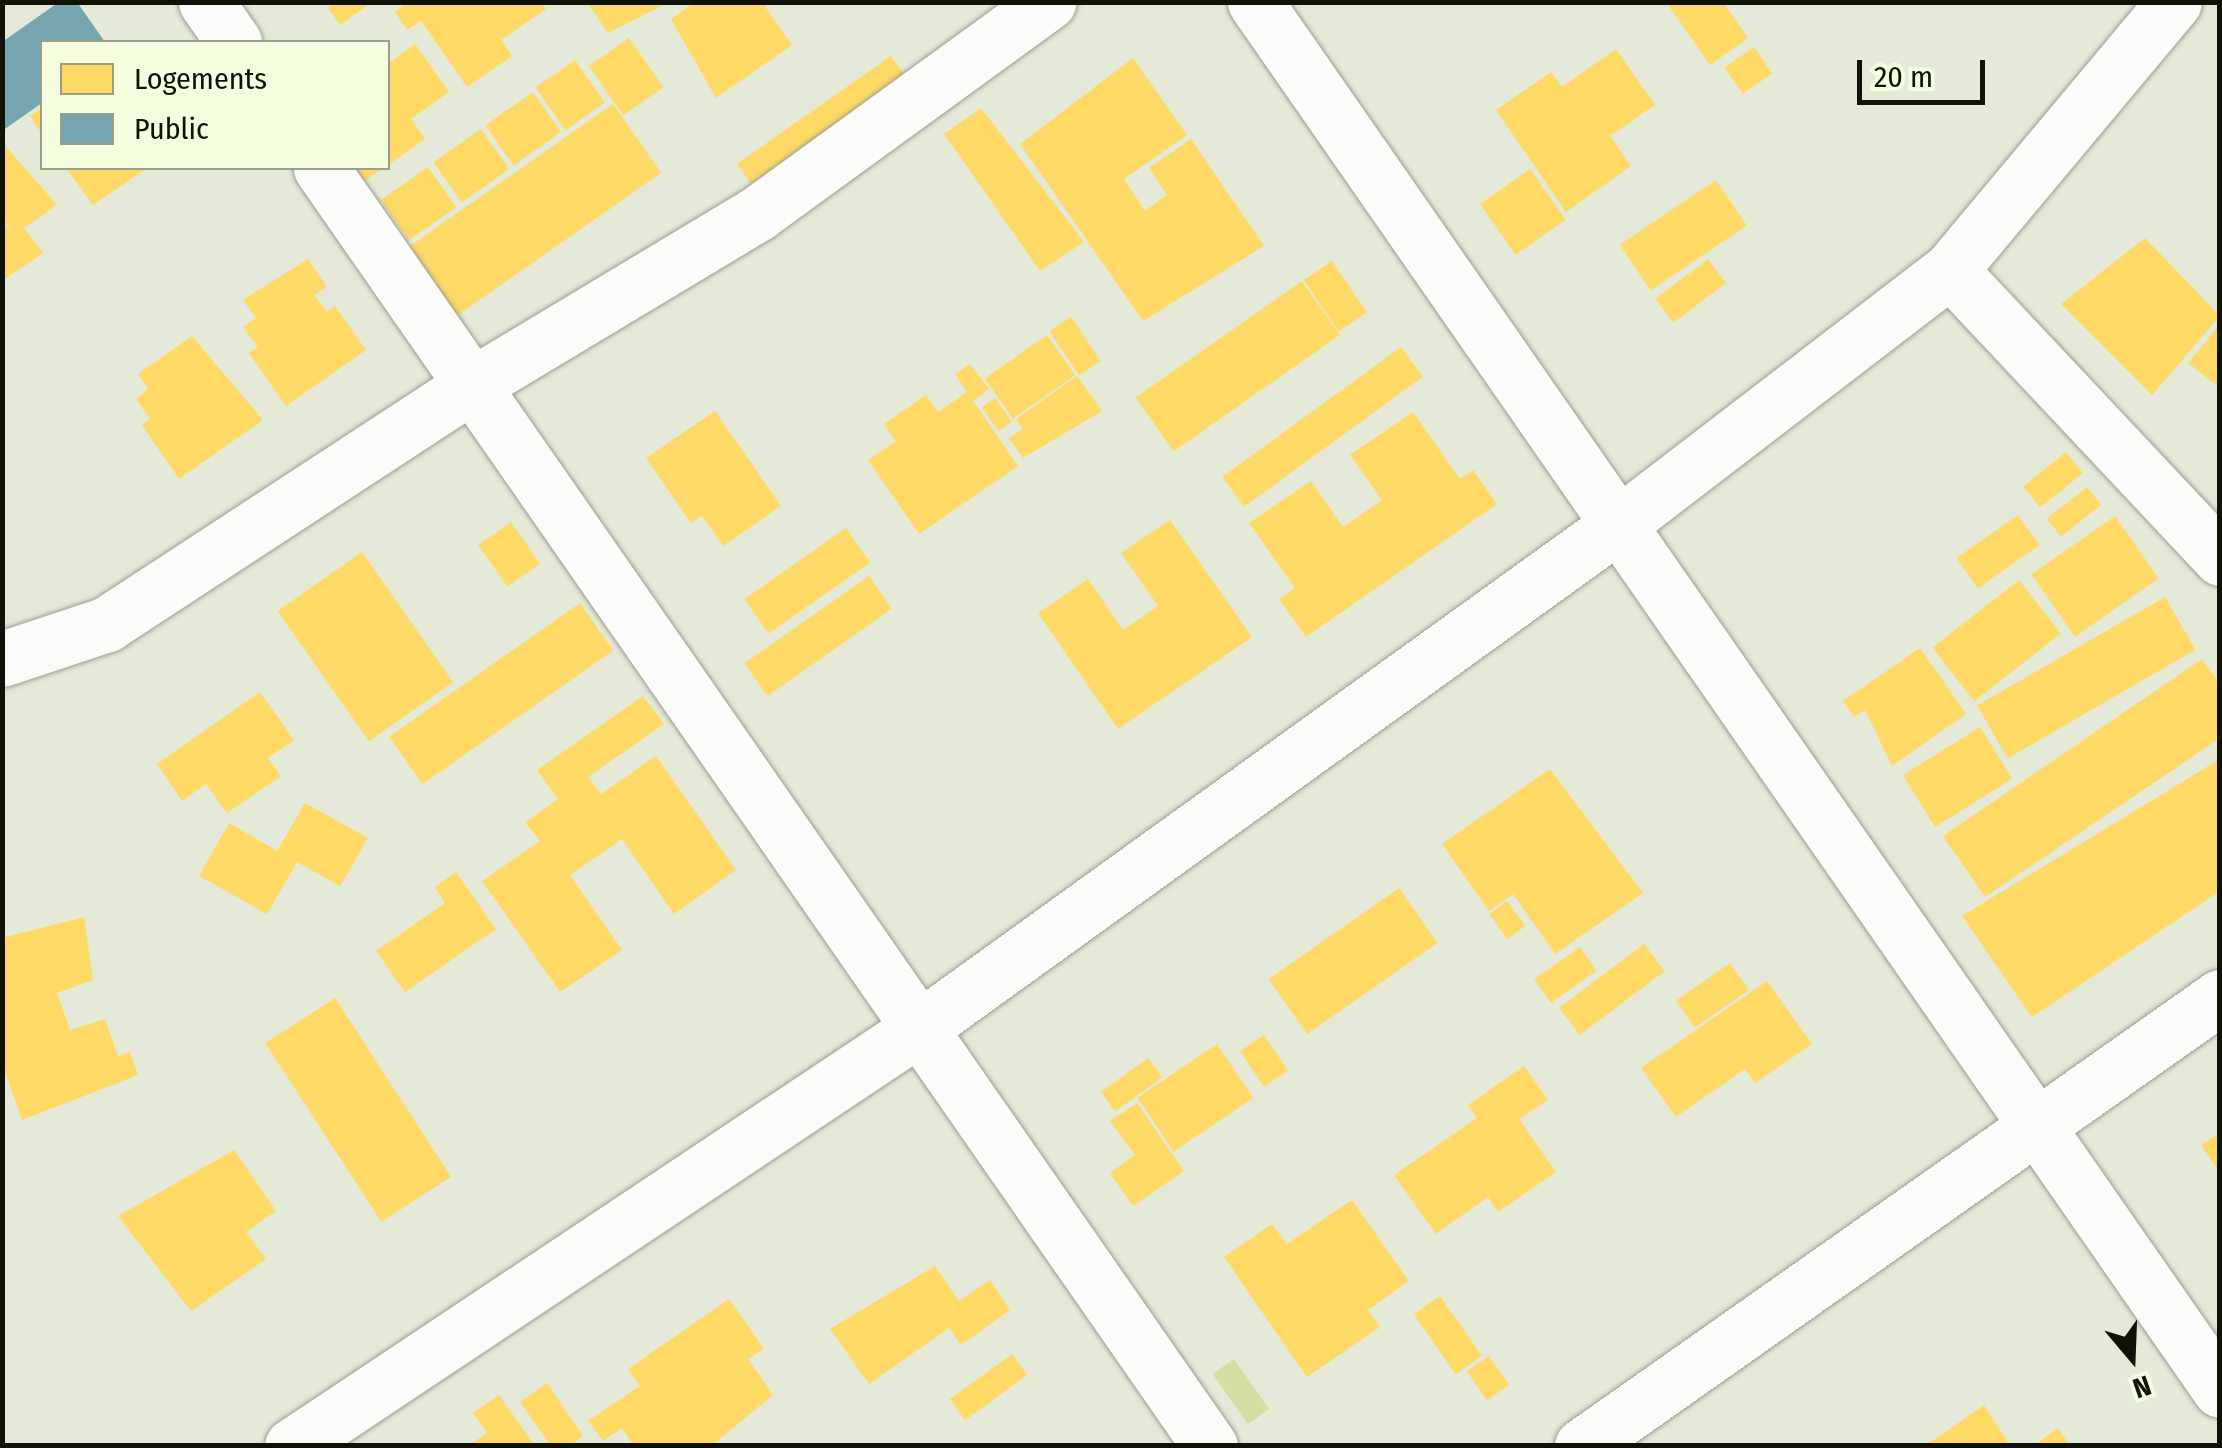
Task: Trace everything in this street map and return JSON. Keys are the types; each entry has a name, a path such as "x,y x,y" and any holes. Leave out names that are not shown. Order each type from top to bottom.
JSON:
{"street":[{"path":"206,2 233,40"},
{"path":"2,659 107,624 472,385 758,212 1048,2"},
{"path":"1255,2 2220,1390"},
{"path":"292,1446 921,1027 1616,526 1950,270 2174,2"},
{"path":"322,170 1210,1446"},
{"path":"1950,270 2220,558"},
{"path":"1582,1446 2220,998"}],"shaded area":[{"path":"1234,1359 1269,1409 1248,1424 1213,1374"}],"building: Logements":[{"path":"336,2 372,2 340,25 328,8"},
{"path":"408,2 542,2 546,9 501,40 512,56 467,87 421,21 407,30 395,12"},
{"path":"587,2 669,2 608,33"},
{"path":"695,2 762,2 792,45 716,98 671,19"},
{"path":"1666,2 1723,2 1748,38 1710,65"},
{"path":"629,38 663,87 623,115 589,66"},
{"path":"415,44 449,92 411,119 425,139 390,164 390,63"},
{"path":"1754,47 1772,73 1743,94 1725,68"},
{"path":"1616,49 1655,105 1610,136 1631,166 1566,212 1496,110 1551,72 1562,87"},
{"path":"891,56 913,87 759,195 737,164"},
{"path":"1133,58 1187,135 1124,179 1145,211 1167,195 1149,168 1191,139 1264,246 1143,321 1020,144"},
{"path":"575,60 605,103 566,130 536,88"},
{"path":"533,92 561,132 514,165 485,125"},
{"path":"613,104 661,173 455,317 407,249"},
{"path":"981,108 1084,242 1040,271 944,134"},
{"path":"40,109 40,131 30,116"},
{"path":"481,129 509,169 462,202 433,162"},
{"path":"2,142 57,205 24,228 43,253 5,279 2,221 14,235 2,218"},
{"path":"428,167 456,207 409,240 380,200"},
{"path":"1530,169 1566,220 1516,255 1480,204"},
{"path":"67,170 144,170 93,205"},
{"path":"356,170 381,170 364,181"},
{"path":"1716,180 1747,226 1651,290 1620,245"},
{"path":"2145,238 2220,316 2152,395 2061,304"},
{"path":"308,259 327,287 314,295 327,312 335,306 366,350 286,406 249,353 258,347 243,327 256,318 243,300"},
{"path":"1708,259 1726,283 1673,323 1655,299"},
{"path":"1332,261 1367,312 1338,331 1304,280"},
{"path":"1302,281 1340,335 1174,452 1136,397"},
{"path":"1071,317 1101,361 1079,375 1049,332"},
{"path":"2220,324 2220,388 2188,363"},
{"path":"1047,335 1075,375 1013,419 985,379"},
{"path":"192,336 263,420 179,479 142,425 150,419 136,399 148,389 138,374"},
{"path":"1401,347 1423,377 1244,507 1222,477"},
{"path":"970,364 989,389 973,401 1018,466 919,534 868,460 896,441 884,424 926,395 938,412 967,392 955,374"},
{"path":"1077,376 1102,411 1023,458 1009,438 1023,429 1016,419"},
{"path":"995,398 1012,422 999,431 982,407"},
{"path":"715,411 781,506 723,546 702,516 691,523 646,458"},
{"path":"1413,412 1460,479 1473,470 1497,504 1306,637 1279,599 1295,588 1249,523 1311,481 1343,527 1382,500 1350,455"},
{"path":"2066,452 2083,473 2040,508 2023,487"},
{"path":"2087,487 2101,505 2061,537 2047,518"},
{"path":"2018,515 2039,545 1978,588 1957,558"},
{"path":"2115,516 2159,578 2075,637 2031,575"},
{"path":"1170,520 1252,637 1118,729 1038,613 1088,579 1123,630 1158,606 1121,553"},
{"path":"511,522 540,564 507,587 478,545"},
{"path":"846,528 870,562 769,634 744,599"},
{"path":"362,552 453,682 369,741 278,611"},
{"path":"869,576 892,609 767,696 744,663"},
{"path":"2019,580 2061,634 1974,701 1932,648"},
{"path":"2165,597 2196,650 2008,758 1977,706"},
{"path":"580,603 613,651 422,784 389,737"},
{"path":"1920,648 1966,714 1892,766 1865,710 1854,717 1843,701"},
{"path":"2202,659 2220,684 2220,738 1985,897 1943,836"},
{"path":"260,692 294,740 268,758 281,776 227,813 206,784 182,801 157,764"},
{"path":"643,696 664,724 588,777 601,794 656,756 736,870 674,914 622,839 570,875 622,950 560,992 482,881 540,841 525,822 558,799 537,770"},
{"path":"1980,727 2012,779 1935,827 1903,775"},
{"path":"2220,759 2220,891 2032,1017 1962,916"},
{"path":"1550,769 1643,893 1555,954 1513,894 1489,911 1442,844"},
{"path":"305,803 368,838 340,886 297,862 267,914 199,876 229,823 277,851"},
{"path":"456,872 496,929 405,992 376,951 445,903 435,887"},
{"path":"1399,888 1437,943 1307,1034 1269,979"},
{"path":"1507,901 1525,926 1507,939 1489,914"},
{"path":"84,917 93,980 57,993 70,1030 105,1019 118,1056 130,1052 138,1075 22,1120 2,1063 2,938"},
{"path":"1644,944 1664,971 1580,1035 1559,1008"},
{"path":"1580,947 1597,971 1551,1003 1534,979"},
{"path":"1730,963 1749,990 1695,1028 1676,1001"},
{"path":"1767,981 1812,1044 1755,1083 1745,1069 1676,1117 1641,1068"},
{"path":"335,998 451,1177 381,1222 265,1043"},
{"path":"1264,1035 1288,1071 1264,1087 1240,1051"},
{"path":"1217,1044 1253,1098 1174,1152 1137,1098"},
{"path":"1148,1058 1162,1077 1115,1112 1101,1092"},
{"path":"1524,1066 1548,1100 1519,1119 1556,1172 1498,1212 1488,1197 1436,1234 1394,1175 1477,1118 1468,1105"},
{"path":"1137,1103 1184,1171 1133,1206 1110,1173 1135,1155 1110,1121"},
{"path":"2220,1133 2220,1173 2201,1145"},
{"path":"234,1150 276,1211 246,1232 266,1259 191,1311 118,1216"},
{"path":"1352,1200 1409,1281 1368,1310 1380,1327 1307,1377 1224,1257 1272,1224 1287,1244"},
{"path":"935,1266 959,1301 990,1280 1010,1310 961,1345 949,1328 869,1384 830,1329"},
{"path":"1440,1296 1482,1356 1456,1374 1414,1314"},
{"path":"729,1299 764,1349 748,1359 773,1395 711,1446 634,1446 622,1428 603,1441 588,1421 640,1386 628,1369"},
{"path":"1012,1354 1027,1375 965,1420 950,1399"},
{"path":"1489,1356 1509,1385 1487,1400 1467,1371"},
{"path":"547,1383 583,1436 570,1446 551,1446 520,1402"},
{"path":"499,1395 535,1446 468,1446 487,1433 473,1413"},
{"path":"1984,1405 2010,1446 1925,1446"},
{"path":"2058,1428 2070,1446 2034,1446"}],"building: Public":[{"path":"59,2 77,2 104,40 40,40 40,104 2,131 2,42"}]}
